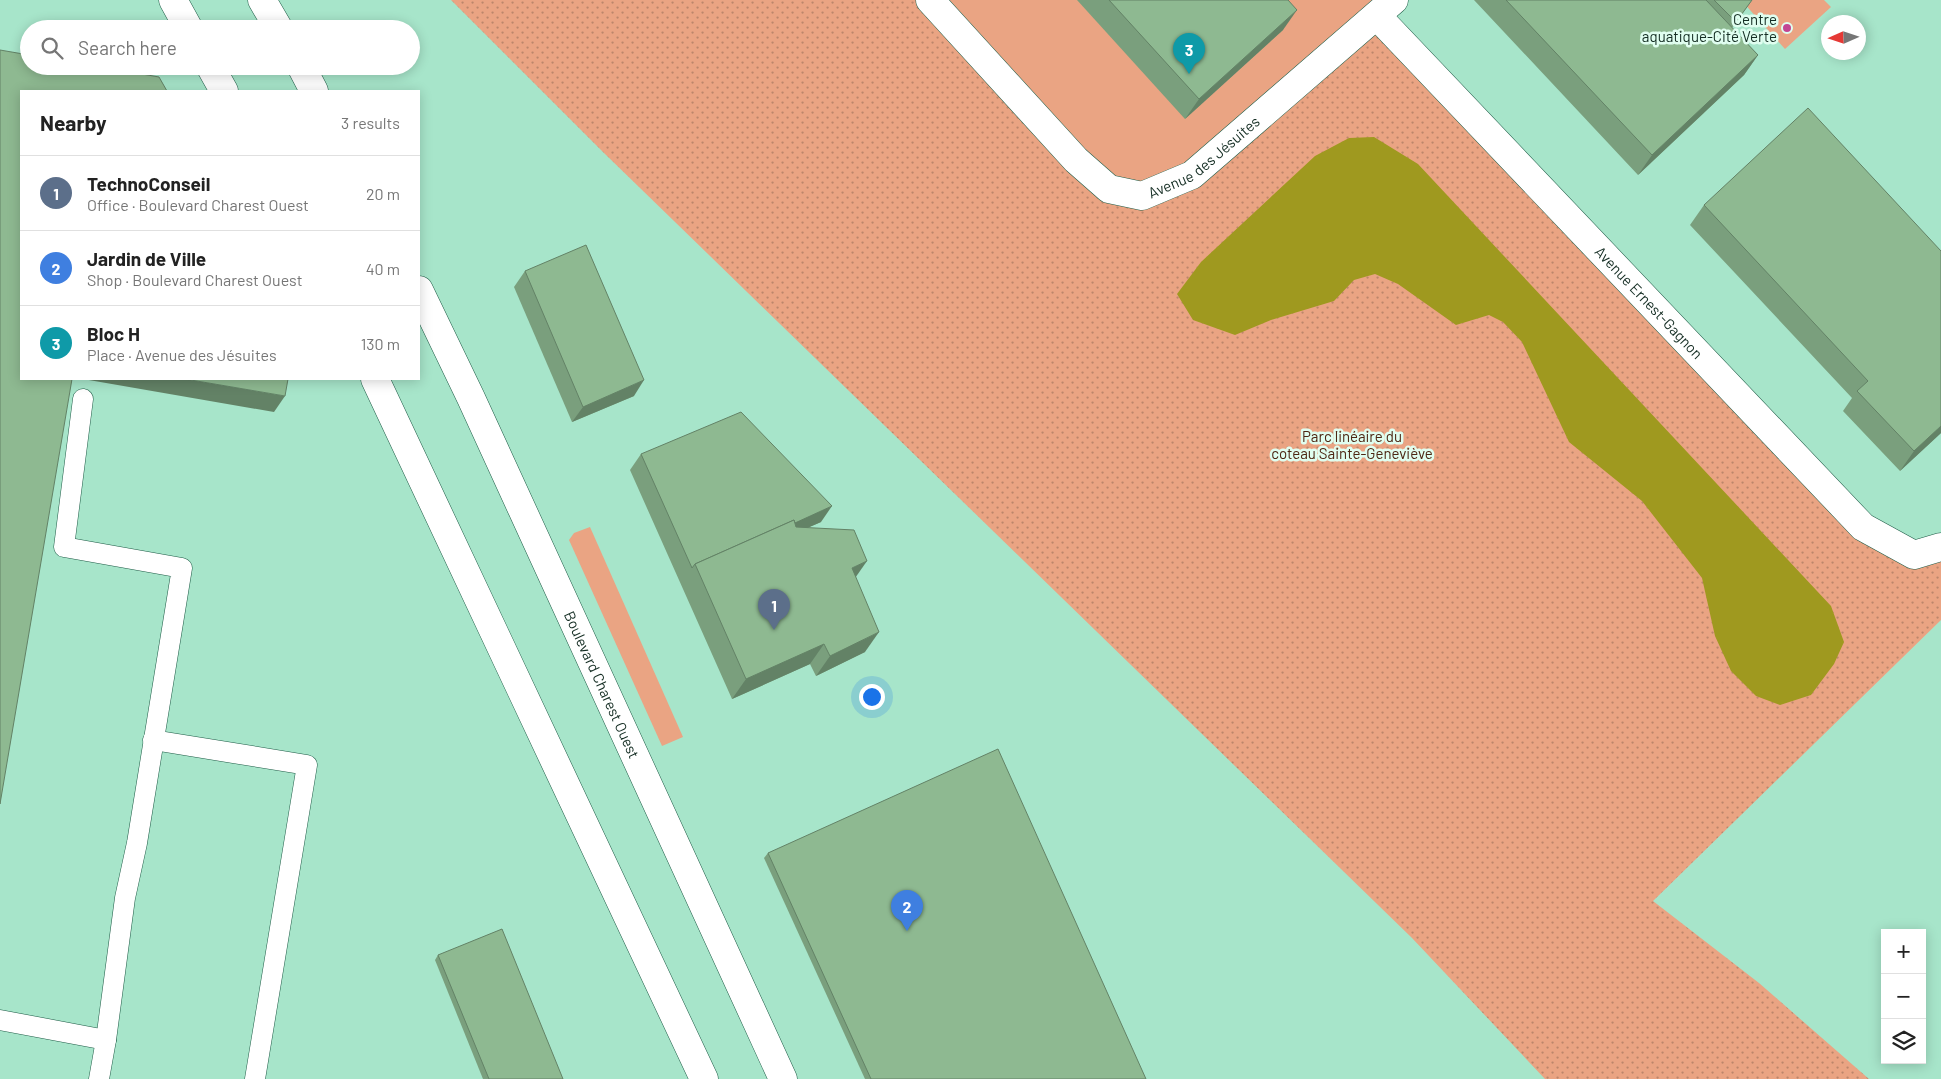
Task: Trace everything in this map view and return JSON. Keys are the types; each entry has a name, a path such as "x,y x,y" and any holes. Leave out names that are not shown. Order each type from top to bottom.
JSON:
{"main road":[{"path":"172,0 184,20"},
{"path":"262,0 274,20"},
{"name":"Avenue des Jésuites","path":"930,0 1076,160 1109,190 1142,196 1192,175 1386,8"},
{"name":"Avenue Ernest-Gagnon","path":"1386,8 1863,527 1914,555 1941,547"},
{"path":"215,75 223,90"},
{"path":"305,75 313,90"},
{"name":"Boulevard Charest Ouest","path":"420,292 471,398 783,1079"},
{"path":"375,380 704,1079"}],"lane":[{"path":"83,399 64,547 182,568 126,898 99,1079"},
{"path":"153,740 307,765 254,1079"},
{"path":"0,1020 106,1040"}],"green space":[{"name":"Parc linéaire du coteau Sainte-Geneviève","path":"451,0 930,0 1076,160 1142,196 1377,16 1863,527 1941,547 1941,620 1653,901 1759,983 1869,1079 1545,1079 1412,938 604,153"},
{"path":"930,0 1394,0 1192,175 1109,189"},
{"name":"Centre aquatique-Cité Verte","path":"1741,0 1824,0 1831,7 1785,49"},
{"path":"590,527 683,737 662,746 569,540 574,533"}],"shaded area":[{"path":"1374,137 1418,164 1831,606 1844,642 1834,664 1811,695 1780,705 1756,696 1731,671 1715,636 1702,578 1642,501 1569,442 1522,342 1503,322 1489,315 1456,325 1398,284 1375,274 1354,280 1334,301 1271,320 1235,335 1193,320 1177,294 1201,262 1315,156 1349,138"}],"building":[{"path":"1109,0 1288,0 1297,10 1199,99"},
{"path":"1506,0 1706,0 1758,55 1652,155"},
{"path":"1714,0 1752,0 1736,22"},
{"path":"0,50 20,53 20,75 148,75 159,77 166,90 20,90 20,380 72,380 0,804"},
{"path":"1808,108 1941,251 1941,426 1914,451 1857,391 1868,381 1704,205"},
{"path":"586,245 644,380 583,407 525,271"},
{"path":"191,380 288,380 285,396"},
{"path":"741,412 832,506 795,523 794,520 695,564 692,568 641,454"},
{"path":"794,520 796,527 854,530 867,561 852,568 879,632 830,656 824,644 746,679 695,564"},
{"path":"998,749 1146,1079 871,1079 768,853"},
{"path":"502,929 563,1079 489,1079 438,955"}],"place":[{"name":"Centre aquatique-Cité Verte","path":"1787,28"},
{"name":"Bloc H","path":"1189,74"},
{"name":"TechnoConseil","path":"774,630"},
{"name":"Jardin de Ville","path":"907,931"}]}
